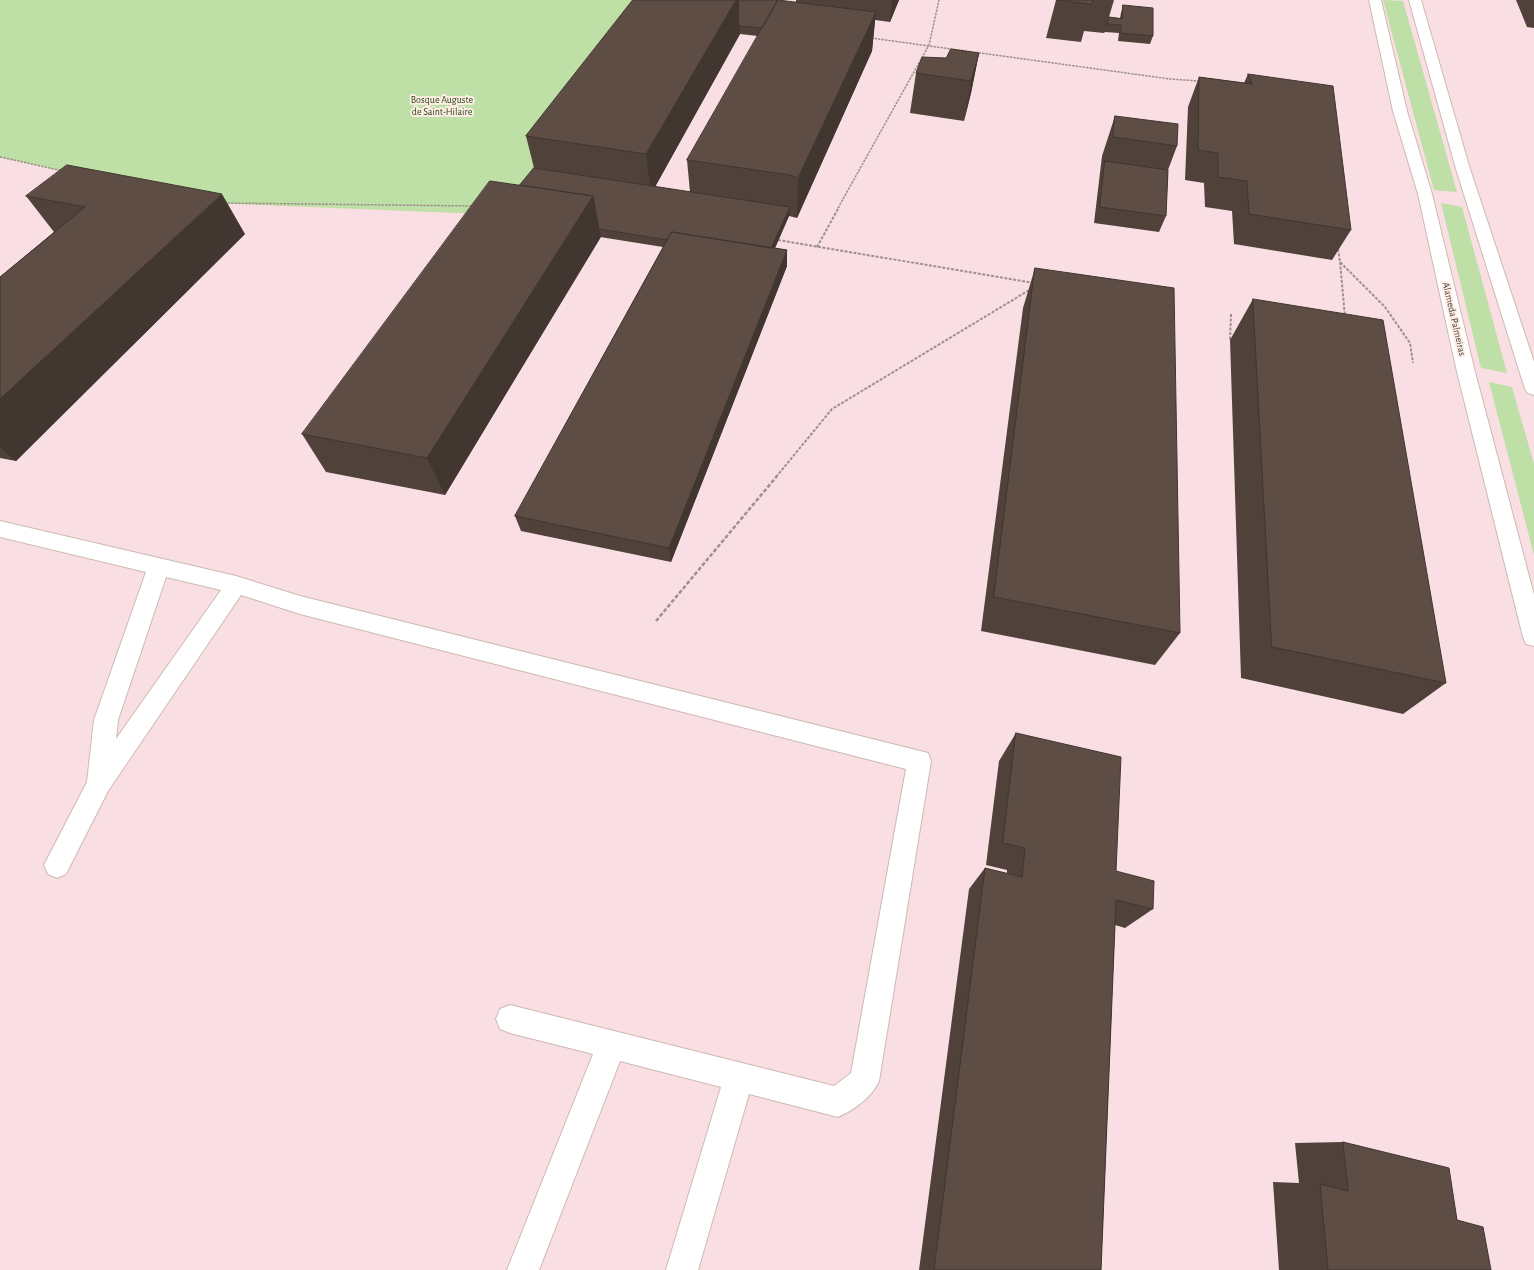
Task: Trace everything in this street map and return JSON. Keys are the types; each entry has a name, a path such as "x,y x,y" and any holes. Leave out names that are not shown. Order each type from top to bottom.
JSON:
{"street":[{"name":"Alameda Palmeiras","path":"1375,0 1400,111 1424,194 1466,372 1534,637"},
{"path":"1415,0 1463,169 1534,389"},
{"path":"0,529 236,585 300,605 919,761 864,1081 838,1102 510,1019"},
{"path":"99,783 106,720 159,566"},
{"path":"57,865 99,783 236,585"},
{"path":"523,1270 612,1044"},
{"path":"682,1270 739,1077"}],"path":[{"path":"817,247 929,45 940,0"},
{"path":"867,38 929,45 1170,79 1199,81"},
{"path":"0,157 68,172"},
{"path":"218,203 480,206"},
{"path":"656,621 832,409 1040,284 778,240"},
{"path":"1338,248 1345,317"},
{"path":"1340,262 1385,307 1410,343 1413,363"},
{"path":"1231,314 1230,340 1238,341"}],"shaded area":[{"path":"0,0 1534,0 1534,1270 0,1270"}],"green space":[{"name":"Bosque Auguste de Saint-Hilaire","path":"0,0 668,0 507,215 210,203 0,157"},
{"path":"1383,0 1403,1 1457,192 1434,190"},
{"path":"1441,203 1462,207 1507,373 1481,368"},
{"path":"1489,382 1512,387 1534,464 1534,555"}],"building":[{"path":"633,0 736,0 646,154 526,136"},
{"path":"739,0 778,0 762,28 739,26"},
{"path":"778,0 876,12 798,178 790,175 687,160"},
{"path":"1058,0 1093,0 1092,4"},
{"path":"1123,5 1153,8 1153,36 1121,33 1121,25 1107,24 1109,17 1122,19"},
{"path":"951,49 979,53 971,81 916,73 922,57 946,58"},
{"path":"1248,74 1333,86 1351,230 1249,214 1247,181 1218,177 1218,153 1198,150 1199,77 1252,84"},
{"path":"1115,116 1178,124 1177,146 1113,137"},
{"path":"1105,161 1168,170 1166,216 1100,207"},
{"path":"67,165 222,194 0,399 0,277 85,207 26,196"},
{"path":"534,168 790,207 771,248 672,232 667,240 599,229 593,196 520,185"},
{"path":"490,181 593,196 427,458 302,434"},
{"path":"672,232 787,250 669,548 515,516"},
{"path":"1035,268 1174,288 1180,633 994,597"},
{"path":"1253,299 1383,320 1446,683 1272,647"},
{"path":"1016,733 1121,757 1116,871 1154,881 1153,909 1116,900 1101,1270 934,1270 985,868 1022,877 1025,848 1003,843"},
{"path":"1343,1142 1449,1168 1457,1220 1483,1227 1491,1270 1328,1270 1320,1184 1348,1191"}]}
